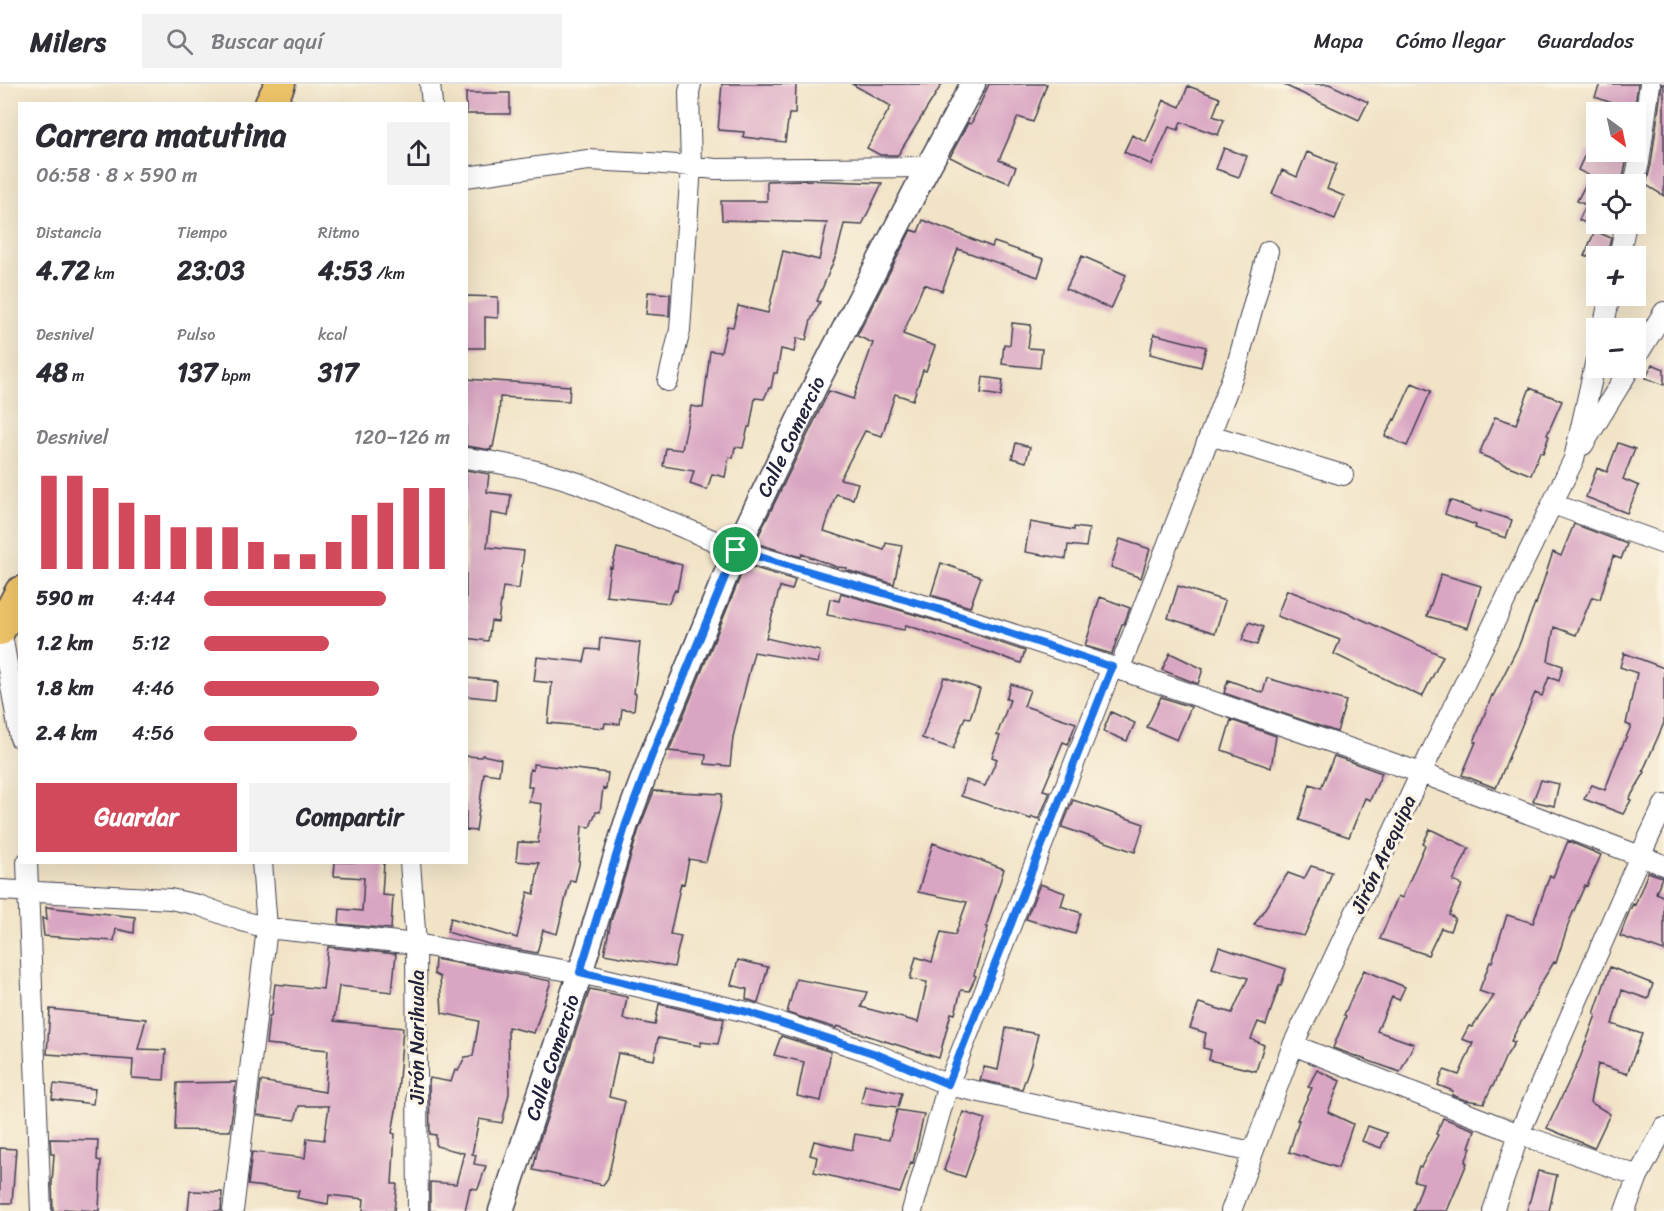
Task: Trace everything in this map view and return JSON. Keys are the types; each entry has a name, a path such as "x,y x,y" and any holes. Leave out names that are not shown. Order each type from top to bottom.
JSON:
{"main road":[{"path":"271,102 280,84"},
{"path":"0,629 18,596"}],"street":[{"path":"430,84 432,102"},
{"path":"668,381 680,330 691,166 689,92 691,84"},
{"name":"Calle Comercio","path":"501,1211 626,824 736,550 814,388 973,84"},
{"path":"1636,174 1650,84"},
{"path":"468,177 588,160 715,169 928,167"},
{"path":"912,1211 948,1084 1237,365 1268,251"},
{"path":"1646,342 1664,312"},
{"path":"1575,459 1592,378"},
{"path":"1575,459 1624,378"},
{"path":"1210,435 1342,475"},
{"path":"468,458 504,463 578,483 736,550 938,609 1116,668 1421,773 1664,865"},
{"name":"Jirón Arequipa","path":"1231,1211 1293,1045 1421,773 1575,459"},
{"path":"1553,504 1664,544"},
{"path":"0,629 18,727"},
{"path":"1493,1211 1519,1134 1664,805"},
{"path":"27,864 41,1211"},
{"path":"233,1211 267,928 262,864"},
{"name":"Jirón Narihuala","path":"410,864 416,944 418,1211"},
{"path":"0,891 170,899 198,905 267,928 416,944 580,972 747,1012 876,1054 948,1084 1252,1152"},
{"path":"1293,1045 1519,1134 1638,1176"},
{"path":"1625,1211 1638,1176 1664,1128"}],"building":[{"path":"722,84 796,84 795,114 789,114 785,142 743,137 744,132 718,130"},
{"path":"852,84 942,84 898,155 880,155 867,148 891,106"},
{"path":"989,84 1047,84 1033,122 1018,117 999,160 1016,167 1009,183 950,157 968,123 971,124"},
{"path":"1282,84 1329,84 1368,102 1359,120"},
{"path":"1600,84 1638,84 1635,102 1609,102 1595,97"},
{"path":"1662,84 1664,84 1664,196 1646,185"},
{"path":"1188,86 1220,98 1213,116 1224,120 1218,135 1181,122 1178,130 1169,127 1152,165 1124,152 1132,135 1146,142 1164,100 1180,107"},
{"path":"466,93 510,93 510,114 468,114 468,102 466,102"},
{"path":"1224,148 1247,156 1239,177 1216,169"},
{"path":"1307,152 1337,164 1327,189 1344,196 1335,219 1272,194 1282,170 1297,177"},
{"path":"1586,152 1586,162 1626,162 1624,174 1586,174 1578,170"},
{"path":"767,181 882,183 862,225 844,224 837,253 817,301 820,302 811,320 806,340 797,338 794,352 781,349 777,373 774,373 771,388 764,399 755,398 750,427 748,427 743,448 735,447 733,458 729,457 725,477 712,474 707,490 690,484 694,471 663,466 666,448 682,450 691,406 703,408 710,351 721,352 727,326 733,327 738,306 768,313 783,251 819,260 827,223 722,220 721,201 767,201"},
{"path":"1586,184 1586,205 1577,201"},
{"path":"1586,205 1586,223 1579,220"},
{"path":"923,220 992,247 994,242 1044,259 1038,277 958,249 942,291 924,284 903,334 935,346 926,371 923,370 913,400 895,394 882,436 865,431 840,479 858,483 853,499 836,494 824,531 884,550 886,543 902,546 894,584 802,554 801,557 755,543 829,391 853,399 873,343 857,336 911,230 918,232"},
{"path":"1594,234 1602,234 1611,238 1609,246 1588,246"},
{"path":"1082,256 1126,275 1111,309 1066,289"},
{"path":"648,292 670,294 669,316 646,314"},
{"path":"468,296 498,297 498,318 485,317 485,348 468,348"},
{"path":"1012,323 1031,325 1028,348 1042,349 1040,368 1002,364 1004,344 1010,345"},
{"path":"1154,334 1206,347 1201,367 1150,354"},
{"path":"1652,364 1664,369 1664,385 1646,378"},
{"path":"983,377 1003,380 1001,396 981,393"},
{"path":"468,379 570,386 569,401 500,397 499,417 491,450 468,446"},
{"path":"1412,383 1431,391 1407,446 1385,436"},
{"path":"1530,388 1562,401 1547,435 1549,436 1543,453 1540,452 1531,475 1479,454 1495,417 1516,424"},
{"path":"1016,443 1030,447 1026,462 1012,458"},
{"path":"1618,443 1635,449 1623,479 1639,486 1627,513 1586,497 1597,468 1607,472"},
{"path":"468,470 489,474 487,492 511,495 508,516 491,513 487,547 524,551 519,589 503,587 498,622 491,621 488,641 468,638"},
{"path":"1450,500 1481,512 1481,510 1512,520 1506,538 1475,528 1476,525 1445,514"},
{"path":"1030,522 1074,530 1074,527 1089,529 1086,547 1068,545 1066,559 1025,552"},
{"path":"1574,524 1627,544 1621,559 1613,556 1600,599 1592,597 1576,635 1554,627 1548,661 1563,666 1559,681 1549,677 1542,696 1535,693 1496,788 1462,775 1492,695 1519,645 1536,604 1553,552 1561,556"},
{"path":"1120,539 1150,549 1141,578 1111,567"},
{"path":"617,548 682,565 677,591 675,590 669,603 606,596 610,567 612,568"},
{"path":"941,563 981,577 970,607 931,595"},
{"path":"745,565 795,580 792,590 780,587 766,638 820,651 818,663 754,652 733,737 730,766 705,764 706,755 669,751"},
{"path":"1441,574 1481,586 1468,628 1427,616"},
{"path":"1178,586 1225,601 1215,633 1168,618"},
{"path":"1287,590 1350,614 1443,656 1422,697 1334,654 1340,640 1277,616"},
{"path":"841,593 933,620 1025,651 1021,663 906,625 904,630 827,615 830,599 839,601"},
{"path":"1100,597 1130,608 1112,654 1085,646"},
{"path":"1249,622 1263,627 1257,645 1242,640"},
{"path":"600,638 640,643 634,710 622,709 620,724 605,723 604,728 548,723 552,683 534,681 537,657 584,662 587,649 599,650"},
{"path":"1170,653 1203,669 1198,684 1162,670"},
{"path":"1624,653 1664,668 1664,723 1643,771 1645,772 1623,814 1584,799 1592,785 1605,790 1631,726 1626,724 1637,673 1620,667"},
{"path":"944,677 980,689 970,718 965,717 953,749 922,738"},
{"path":"468,678 497,681 495,699 468,696"},
{"path":"1267,678 1346,701 1337,732 1224,693 1228,680 1263,693"},
{"path":"1011,684 1030,690 1024,706 1076,723 1068,744 1063,742 1043,790 1050,792 1039,819 1032,817 1031,819 961,796 966,780 985,786 997,759 992,757 1000,736 997,735 1010,700 1006,699"},
{"path":"1161,697 1191,707 1177,740 1147,727"},
{"path":"1111,712 1135,723 1127,741 1103,731"},
{"path":"1231,720 1276,736 1271,768 1222,750"},
{"path":"482,755 501,759 499,775 484,773 476,831 468,830 468,756 481,757"},
{"path":"1334,756 1382,773 1370,800 1365,798 1349,837 1299,820 1310,784 1321,788"},
{"path":"533,764 608,773 606,789 603,788 600,812 596,812 590,827 582,826 579,865 575,881 570,880 557,934 543,930 537,953 492,945 447,932 451,918 517,938 528,892 534,894 539,863 516,861 518,842 538,843 542,804 529,802 532,787 528,787 530,769 533,770"},
{"path":"1541,780 1559,784 1554,806 1533,801"},
{"path":"654,791 722,794 706,862 689,859 684,884 681,883 670,934 681,936 674,967 604,954 611,921 639,829"},
{"path":"1073,800 1144,824 1135,852 1062,827"},
{"path":"1430,829 1469,848 1453,881 1462,885 1449,915 1455,918 1450,931 1441,928 1428,955 1380,939 1398,896 1402,898"},
{"path":"1568,841 1601,855 1569,922 1556,963 1554,962 1539,986 1531,1006 1511,1041 1515,1042 1484,1103 1452,1095 1453,1091 1438,1085 1444,1070 1459,1075 1473,1043 1462,1039 1469,1026 1472,1027 1494,996 1479,991 1490,962 1492,962 1507,915 1533,923 1550,875 1553,877"},
{"path":"933,843 1004,869 986,927 988,927 974,975 976,976 969,991 961,990 955,1014 951,1013 939,1058 787,1013 796,979 867,992 861,1007 918,1022 927,982 910,979 916,957 932,962 941,932 955,935 967,902 918,892"},
{"path":"335,864 384,864 382,895 393,896 391,929 339,924 340,909 362,911 364,878 334,876"},
{"path":"1311,866 1332,872 1304,936 1254,925 1288,873 1304,879"},
{"path":"1648,872 1662,877 1656,893 1664,897 1664,951 1620,936"},
{"path":"1040,884 1065,893 1061,906 1081,913 1075,934 1026,919"},
{"path":"46,907 135,917 134,933 116,929 114,941 44,936 42,918 47,920"},
{"path":"328,947 396,954 392,992 339,986 334,1021 403,1028 397,1105 392,1133 395,1134 392,1184 397,1184 394,1211 363,1211 364,1199 329,1195 328,1204 297,1198 299,1191 248,1185 252,1152 305,1158 307,1138 324,1140 329,1106 299,1106 295,1120 257,1115 261,1081 325,1092 328,1050 266,1044 275,984 323,989"},
{"path":"1219,947 1286,969 1266,1025 1258,1022 1251,1039 1264,1045 1256,1071 1209,1060 1211,1050 1203,1048 1206,1033 1190,1028 1199,1003 1232,1013 1248,978 1212,968"},
{"path":"435,959 551,981 534,1033 508,1027 509,1094 502,1123 479,1119 472,1154 476,1155 474,1164 486,1166 478,1189 470,1188 465,1211 430,1211 430,1182 456,1184 464,1153 436,1146 436,1135 430,1134 429,1082 430,1078 451,1082 455,1070 458,1071 465,1057 473,1056 479,1021 442,1013 440,977 434,974"},
{"path":"738,960 768,967 758,1003 746,999 747,989 731,985"},
{"path":"1610,967 1653,984 1648,999 1622,990 1612,1024 1642,1034 1627,1074 1598,1064 1590,1102 1610,1114 1594,1148 1547,1128 1580,1058"},
{"path":"1364,970 1405,987 1399,1000 1392,997 1377,1031 1414,1044 1400,1072 1333,1048 1346,1016 1344,1015"},
{"path":"590,989 627,997 623,1019 655,1025 659,1004 724,1019 718,1044 701,1042 701,1046 658,1038 654,1060 618,1053 609,1097 625,1101 608,1178 603,1185 533,1170 539,1142"},
{"path":"50,1009 146,1019 138,1049 166,1050 164,1080 132,1078 133,1060 47,1054"},
{"path":"1006,1028 1038,1034 1022,1089 980,1080 984,1067 998,1070"},
{"path":"781,1036 831,1052 821,1101 797,1096 804,1062 774,1055"},
{"path":"1317,1070 1340,1081 1328,1112 1353,1124 1338,1168 1289,1152 1299,1120 1297,1120 1312,1088 1308,1087"},
{"path":"236,1082 230,1131 175,1130 177,1083"},
{"path":"54,1084 95,1089 93,1104 52,1099"},
{"path":"865,1085 902,1093 898,1107 861,1103"},
{"path":"897,1110 924,1114 913,1163 911,1162 900,1193 814,1172 817,1157 810,1155 814,1141 852,1150 855,1134 889,1140"},
{"path":"963,1112 985,1119 965,1177 944,1170"},
{"path":"1443,1118 1475,1130 1465,1162 1467,1163 1447,1211 1413,1211 1423,1183 1414,1181 1419,1166 1421,1167 1438,1135 1436,1134"},
{"path":"1368,1126 1387,1133 1381,1148 1362,1141"},
{"path":"50,1139 98,1140 97,1160 101,1161 99,1211 64,1209 64,1211 53,1211 54,1154 51,1154"},
{"path":"0,1148 16,1149 12,1203 0,1203"},
{"path":"1538,1171 1557,1175 1549,1211 1527,1211"},
{"path":"190,1191 222,1192 221,1211 188,1211"}],"route":[{"path":"736,550 938,609 1112,667 948,1084 876,1054 747,1012 580,972 626,824 736,550"}]}
